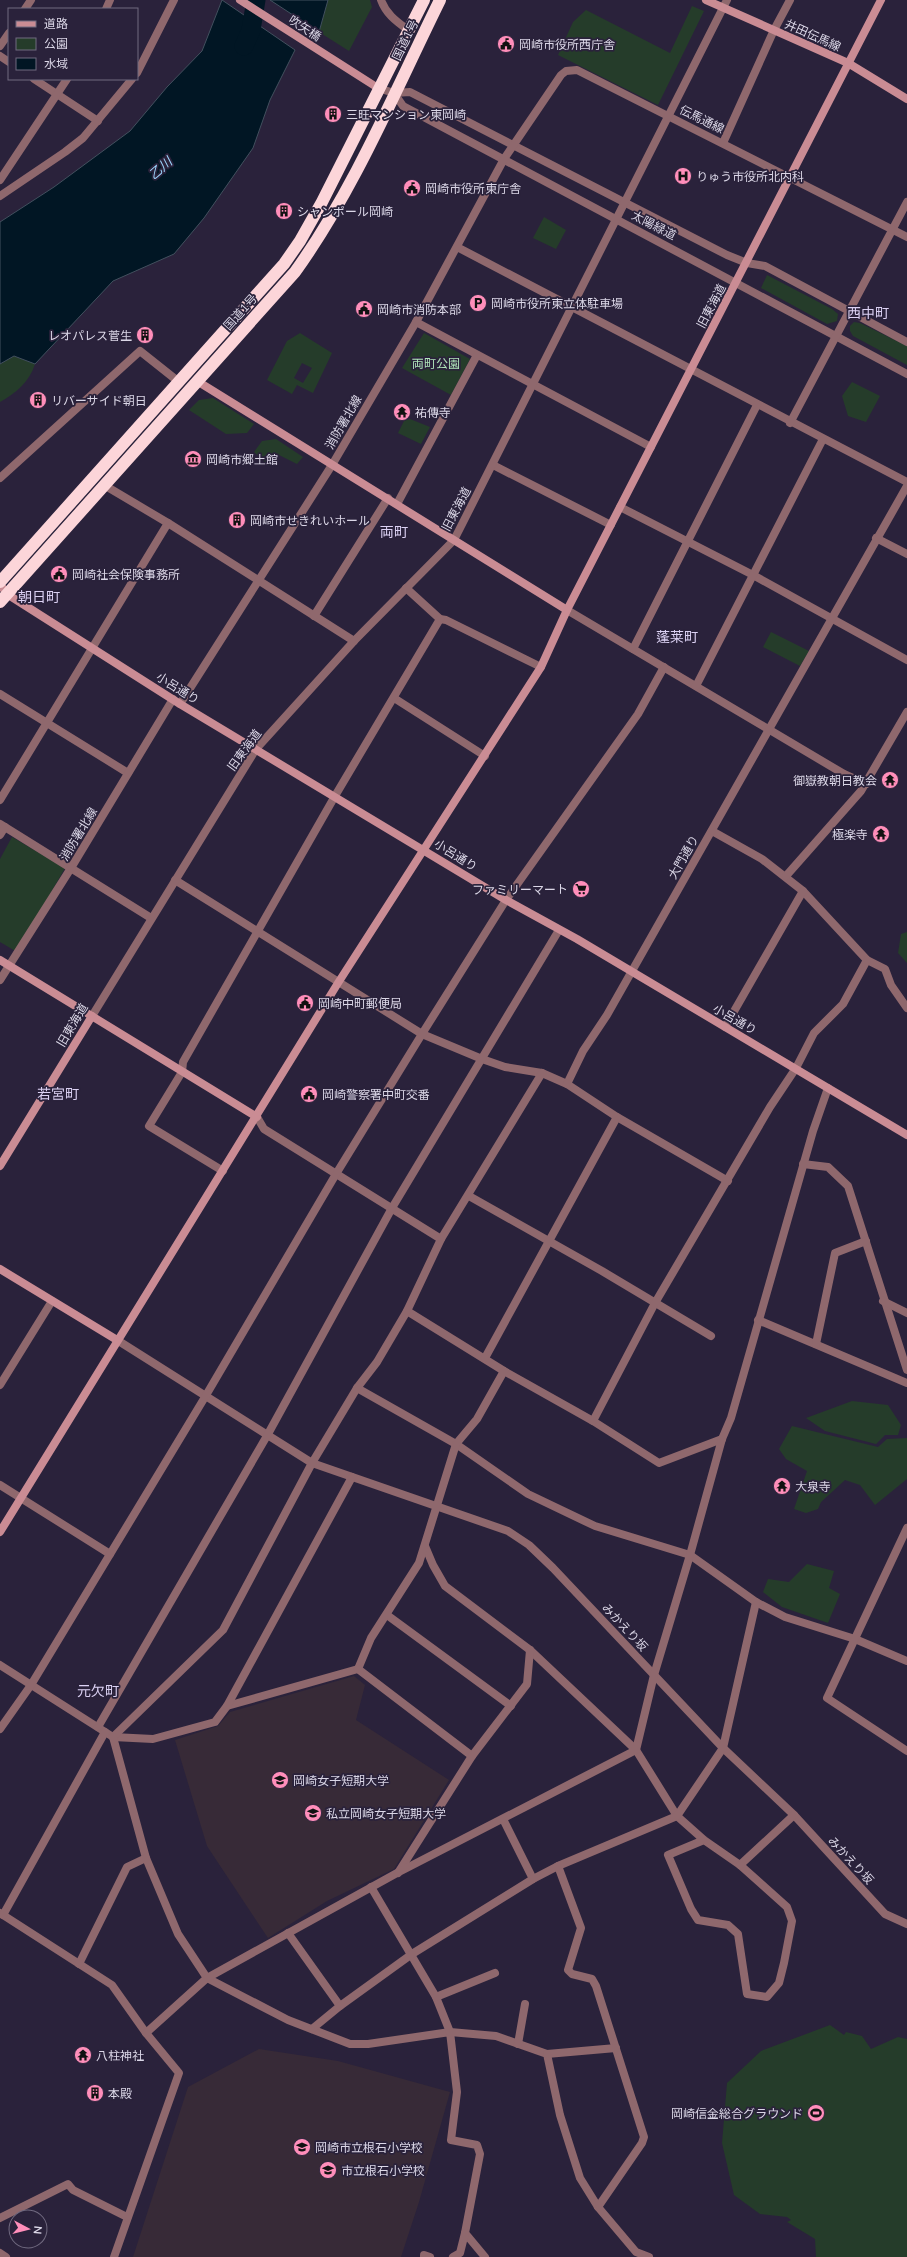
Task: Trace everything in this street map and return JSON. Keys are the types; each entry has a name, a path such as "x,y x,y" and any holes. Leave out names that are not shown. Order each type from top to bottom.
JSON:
{"highway":[{"name":"国道1号","path":"2,590 179,382 284,264 300,241 349,151 378,88 424,0"},
{"name":"国道1号","path":"2,590 104,485 295,272 318,240 338,206 440,0"}],"street":[{"path":"138,71 174,0"},
{"name":"吹矢橋","path":"240,0 378,88"},
{"path":"381,0 385,10 408,30"},
{"name":"井田伝馬線","path":"706,0 725,4 774,30 848,63 907,99"},
{"path":"723,143 774,30 790,0"},
{"name":"旧東海道","path":"0,1532 117,1340 257,1117 338,983 541,667 567,610 747,263 881,0"},
{"name":"旧東海道","path":"0,1166 256,749 354,641 454,540 534,385 725,4"},
{"path":"0,46 8,34"},
{"name":"伝馬通線","path":"514,145 561,75 572,70 577,70 907,237"},
{"path":"35,80 98,121"},
{"path":"0,180 66,80"},
{"path":"0,196 66,152 83,138 131,80"},
{"name":"太陽緑道","path":"378,88 394,93 410,92 728,255 747,263 765,266 907,342"},
{"name":"太陽緑道","path":"394,93 403,106 737,282 836,337 907,374"},
{"name":"消防署北線","path":"0,980 71,868 128,773 258,582 332,465 416,322 504,159 514,145"},
{"path":"790,422 850,312 907,202"},
{"path":"457,247 907,482"},
{"path":"416,322 651,447"},
{"path":"0,478 140,351 179,382"},
{"path":"397,504 477,355"},
{"path":"197,381 567,610 844,774 866,784"},
{"path":"633,649 757,405"},
{"path":"696,686 823,439"},
{"path":"493,465 611,525"},
{"path":"104,485 168,523 258,582 354,641"},
{"name":"大門通り","path":"567,1084 583,1050 607,1015 833,619 876,538 881,534 907,486"},
{"path":"314,616 388,498"},
{"path":"620,507 753,575 907,660"},
{"path":"0,800 168,523"},
{"path":"876,538 907,554"},
{"path":"406,588 440,619 446,620 541,667"},
{"name":"小呂通り","path":"2,590 176,702 424,849 506,900 631,971 907,1135"},
{"path":"222,1171 149,1126 182,1072 183,1062 335,796 440,619"},
{"path":"0,1729 31,1685 205,1397 336,1174 422,1034 506,900 638,714 664,668"},
{"path":"0,694 128,773"},
{"path":"394,698 485,756"},
{"path":"786,876 866,784 907,712"},
{"path":"0,835 2,826 151,918"},
{"path":"712,831 762,859 804,891 867,960 885,969 891,985 907,1008"},
{"path":"175,880 422,1034 482,1059 506,1067 542,1073 567,1084 617,1116 728,1181"},
{"path":"724,1027 804,891"},
{"path":"114,2257 179,2073 146,2033 112,1986 1,1914 392,1208 559,930"},
{"path":"0,960 257,1117 264,1129 441,1240"},
{"path":"593,1421 654,1303 728,1181 770,1107 796,1068 814,1033 843,1004 867,960"},
{"path":"113,1737 223,1630 312,1464 357,1388 378,1362 407,1311 441,1240 542,1073"},
{"path":"146,2033 207,1978 397,1873 636,1750 654,1675 690,1555 722,1439 731,1418 803,1164 828,1088"},
{"path":"485,1358 617,1116"},
{"path":"803,1164 828,1167 848,1186 866,1241 883,1301 907,1370"},
{"path":"469,1196 711,1336"},
{"path":"816,1344 835,1253 866,1241"},
{"path":"0,1269 117,1340"},
{"path":"0,1385 52,1300"},
{"path":"883,1301 907,1313"},
{"path":"407,1311 504,1371 593,1421 659,1462 722,1439"},
{"path":"758,1320 907,1382"},
{"name":"みかえり坂","path":"117,1340 205,1397 268,1434 312,1464 508,1531 529,1545 553,1568 723,1748 794,1815 885,1914 907,1924"},
{"path":"358,1669 371,1638 419,1563 435,1507 456,1444 477,1419 504,1371"},
{"path":"357,1388 456,1444 528,1494 595,1526 690,1555 756,1602 785,1617 855,1639 907,1661"},
{"path":"0,1665 113,1737 153,1739 215,1722 227,1706 352,1478"},
{"path":"0,1485 110,1554"},
{"path":"907,1528 904,1544 855,1639 827,1698 907,1751"},
{"path":"425,1546 432,1565 445,1586 530,1650 636,1750 677,1816 704,1840 740,1865 787,1907 792,1921 779,1983 767,1997 747,1994 738,1934 728,1925 698,1920 691,1909 668,1855 704,1840"},
{"path":"312,2030 340,2006 412,1954 533,1879 558,1866 677,1816 723,1748 756,1602"},
{"path":"387,1615 511,1706"},
{"path":"397,1873 472,1756 527,1684 530,1650"},
{"path":"227,1706 358,1669"},
{"path":"358,1669 472,1756"},
{"path":"113,1737 146,1858 178,1934 207,1978 288,2020 350,2044 362,2044 450,2032 496,2036 547,2054 616,2048"},
{"path":"740,1865 794,1815"},
{"path":"502,1819 533,1879"},
{"path":"80,1964 127,1867 146,1858"},
{"path":"558,1866 581,1928 568,1970 572,1974 592,1979 616,2048 644,2137 642,2143 598,2207"},
{"path":"371,1887 412,1954 436,1997 450,2032 457,2092 451,2140 477,2145 480,2154 460,2253 453,2257"},
{"path":"288,1933 340,2006"},
{"path":"436,1997 496,1973"},
{"path":"518,2044 525,2004"},
{"path":"547,2054 560,2115 578,2171 598,2207 636,2252 649,2257"},
{"path":"0,2218 68,2184 73,2190 127,2217"},
{"path":"465,2233 485,2257"},
{"path":"0,2253 6,2257"},
{"path":"424,2257 424,2255 430,2257"}],"shaded area":[{"name":"私立岡崎女子短期大学","path":"354,1676 365,1685 356,1720 449,1780 394,1869 327,1901 268,1938 207,1846 175,1740 218,1726 230,1712"},
{"name":"岡崎市立根石小学校","path":"259,2049 338,2061 450,2092 419,2202 401,2257 133,2257 188,2087"}],"green space":[{"path":"328,0 370,0 372,7 349,51 319,32"},
{"path":"692,6 704,11 658,105 558,55 573,22 586,10 670,53"},
{"path":"544,217 566,230 556,249 533,238"},
{"path":"767,275 832,309 838,314 837,321 827,324 761,288"},
{"path":"854,322 860,323 907,346 907,365 853,336 850,331 850,326"},
{"path":"300,333 332,353 313,393 297,385 292,394 267,380 287,341","holes":["302,363 312,368 303,383 294,378"]},
{"name":"両町公園","path":"424,333 470,359 451,395 402,368"},
{"path":"14,356 35,364 26,381 11,395 0,402 0,364"},
{"path":"852,382 880,396 866,422 848,416 842,396"},
{"path":"213,398 254,424 247,433 226,434 189,410 199,400"},
{"path":"410,419 430,427 421,444 398,433 404,421"},
{"path":"276,439 303,457 297,464 279,455 269,466 254,452 262,441"},
{"path":"771,632 809,651 800,666 763,647"},
{"path":"12,837 65,868 17,952 0,942 0,859"},
{"path":"907,932 907,963 898,953 901,934"},
{"path":"852,1401 888,1405 901,1425 898,1435 885,1435 876,1444 825,1431 806,1418"},
{"path":"792,1426 878,1447 887,1439 907,1438 907,1479 875,1505 860,1485 845,1480 821,1502 818,1509 806,1513 794,1509 807,1471 786,1459 779,1449"},
{"path":"807,1564 834,1571 829,1588 840,1594 828,1623 782,1607 763,1592 768,1579 789,1582"},
{"name":"岡崎信金総合グラウンド","path":"830,2025 844,2035 846,2032 862,2036 871,2049 898,2037 907,2039 907,2257 816,2257 815,2239 787,2222 791,2220 787,2217 760,2214 734,2195 722,2143 727,2083 761,2051"}],"water":[{"path":"222,0 295,50 270,100 253,148 204,218 174,254 113,281 35,364 14,356 0,364 0,222 54,187 130,131 167,87 202,51"},
{"path":"270,0 328,0 319,32"}],"waterway":[{"name":"乙川","path":"244,46 251,30 256,0"}],"place":[{"name":"岡崎市役所西庁舎","path":"506,44"},
{"name":"三旺マンション東岡崎","path":"333,114"},
{"name":"りゅう市役所北内科","path":"683,176"},
{"name":"岡崎市役所東庁舎","path":"412,188"},
{"name":"シャンポール岡崎","path":"284,211"},
{"name":"岡崎市役所東立体駐車場","path":"478,303"},
{"name":"岡崎市消防本部","path":"364,309"},
{"name":"レオパレス菅生","path":"145,335"},
{"name":"リバーサイド朝日","path":"38,400"},
{"name":"祐傳寺","path":"402,412"},
{"name":"岡崎市郷土館","path":"193,459"},
{"name":"岡崎市せきれいホール","path":"237,520"},
{"name":"岡崎社会保険事務所","path":"59,574"},
{"name":"御嶽教朝日教会","path":"890,780"},
{"name":"極楽寺","path":"881,834"},
{"name":"ファミリーマート","path":"581,889"},
{"name":"岡崎中町郵便局","path":"305,1003"},
{"name":"岡崎警察署中町交番","path":"309,1094"},
{"name":"大泉寺","path":"782,1486"},
{"name":"岡崎女子短期大学","path":"280,1780"},
{"name":"私立岡崎女子短期大学","path":"313,1813"},
{"name":"八柱神社","path":"83,2055"},
{"name":"本殿","path":"95,2093"},
{"name":"岡崎信金総合グラウンド","path":"816,2113"},
{"name":"岡崎市立根石小学校","path":"302,2147"},
{"name":"市立根石小学校","path":"328,2170"}],"district":[{"name":"西中町","path":"868,313"},
{"name":"両町","path":"394,532"},
{"name":"朝日町","path":"39,597"},
{"name":"蓬莱町","path":"677,637"},
{"name":"若宮町","path":"58,1094"},
{"name":"元欠町","path":"98,1691"}]}
